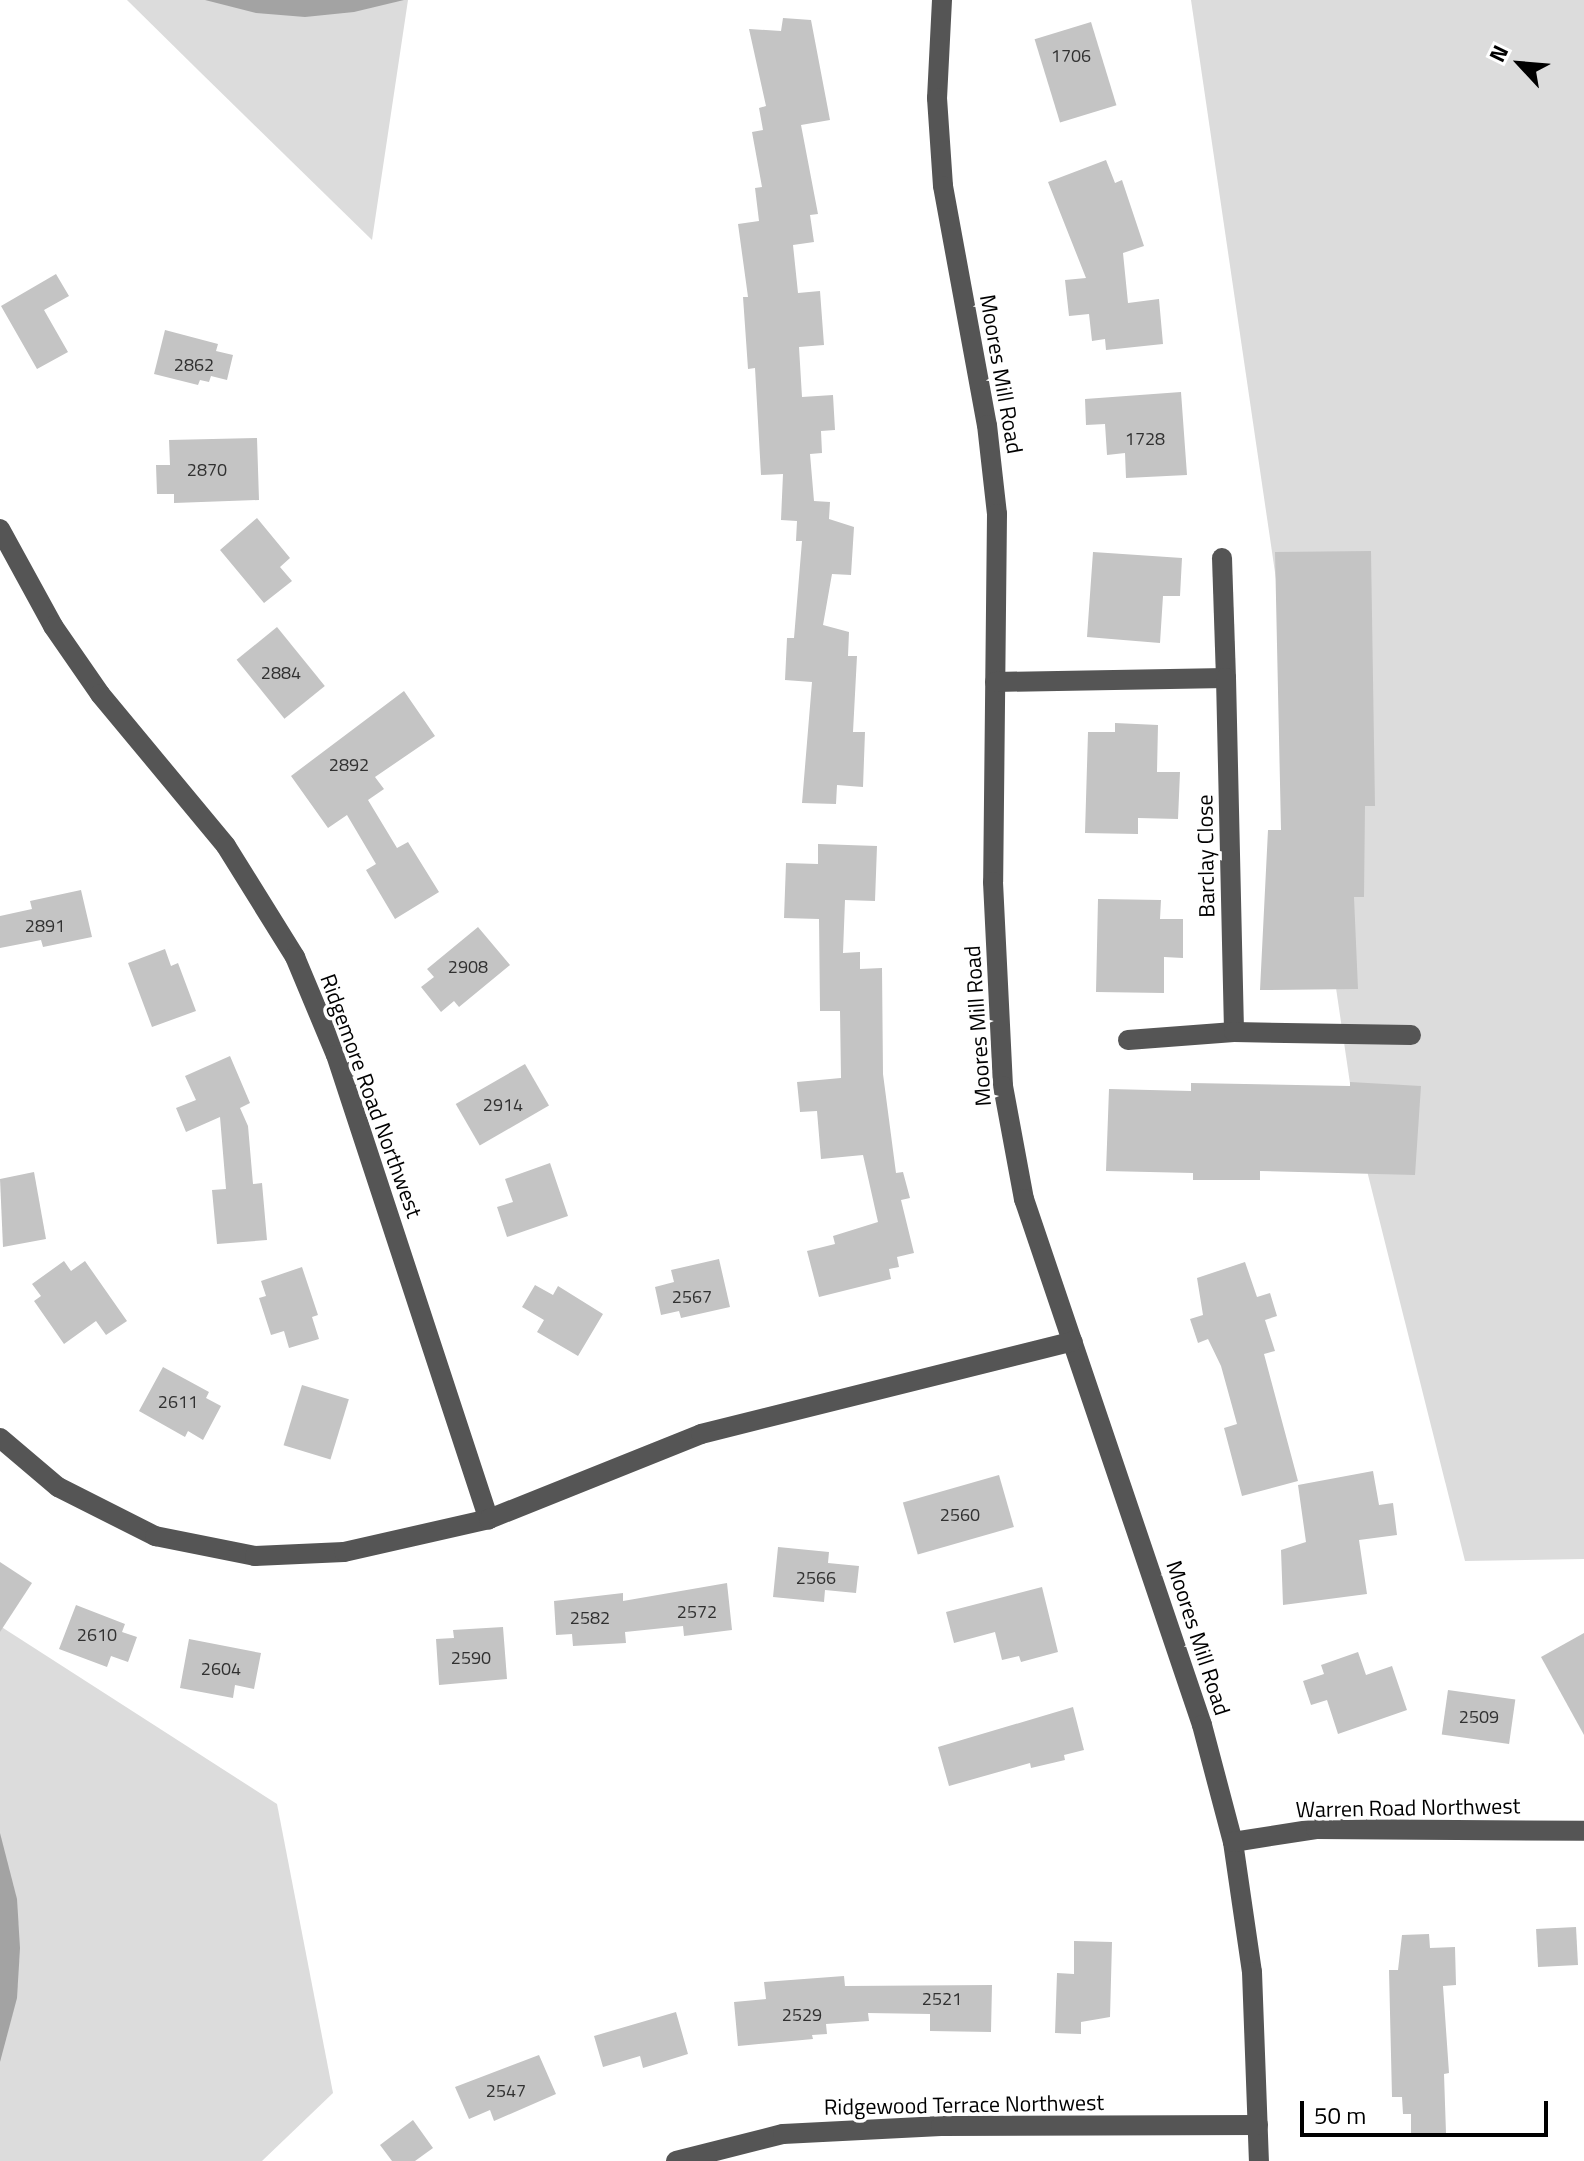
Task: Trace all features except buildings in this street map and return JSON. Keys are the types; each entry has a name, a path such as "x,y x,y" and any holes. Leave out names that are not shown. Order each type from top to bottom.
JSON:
{"street":[{"name":"Moores Mill Road","path":"942,0 937,98 943,186 987,425 997,514 993,882 1003,1086 1024,1199 1202,1725 1233,1842 1252,1972 1259,2161"},
{"name":"Ridgemore Road Northwest","path":"0,529 53,626 100,694 226,846 295,957 336,1055 489,1519"},
{"name":"Barclay Close","path":"1222,558 1234,1032"},
{"path":"995,682 1226,678"},
{"path":"1128,1040 1234,1032 1411,1035"},
{"path":"0,1438 58,1487 105,1515 208,1550 255,1556 344,1552 489,1519 701,1434 1073,1341"},
{"name":"Warren Road Northwest","path":"1233,1842 1316,1829 1584,1831"},
{"name":"Ridgewood Terrace Northwest","path":"676,2161 783,2134 941,2126 1258,2125"}],"shaded area":[{"path":"127,0 408,0 372,240 198,70"},
{"path":"205,0 404,0 354,12 305,17 256,13"},
{"path":"1191,0 1584,0 1584,1559 1465,1561 1357,1131"},
{"path":"0,1626 277,1804 333,2093 262,2161 0,2161"},
{"path":"0,1833 17,1899 20,1948 17,1998 0,2062"}]}
